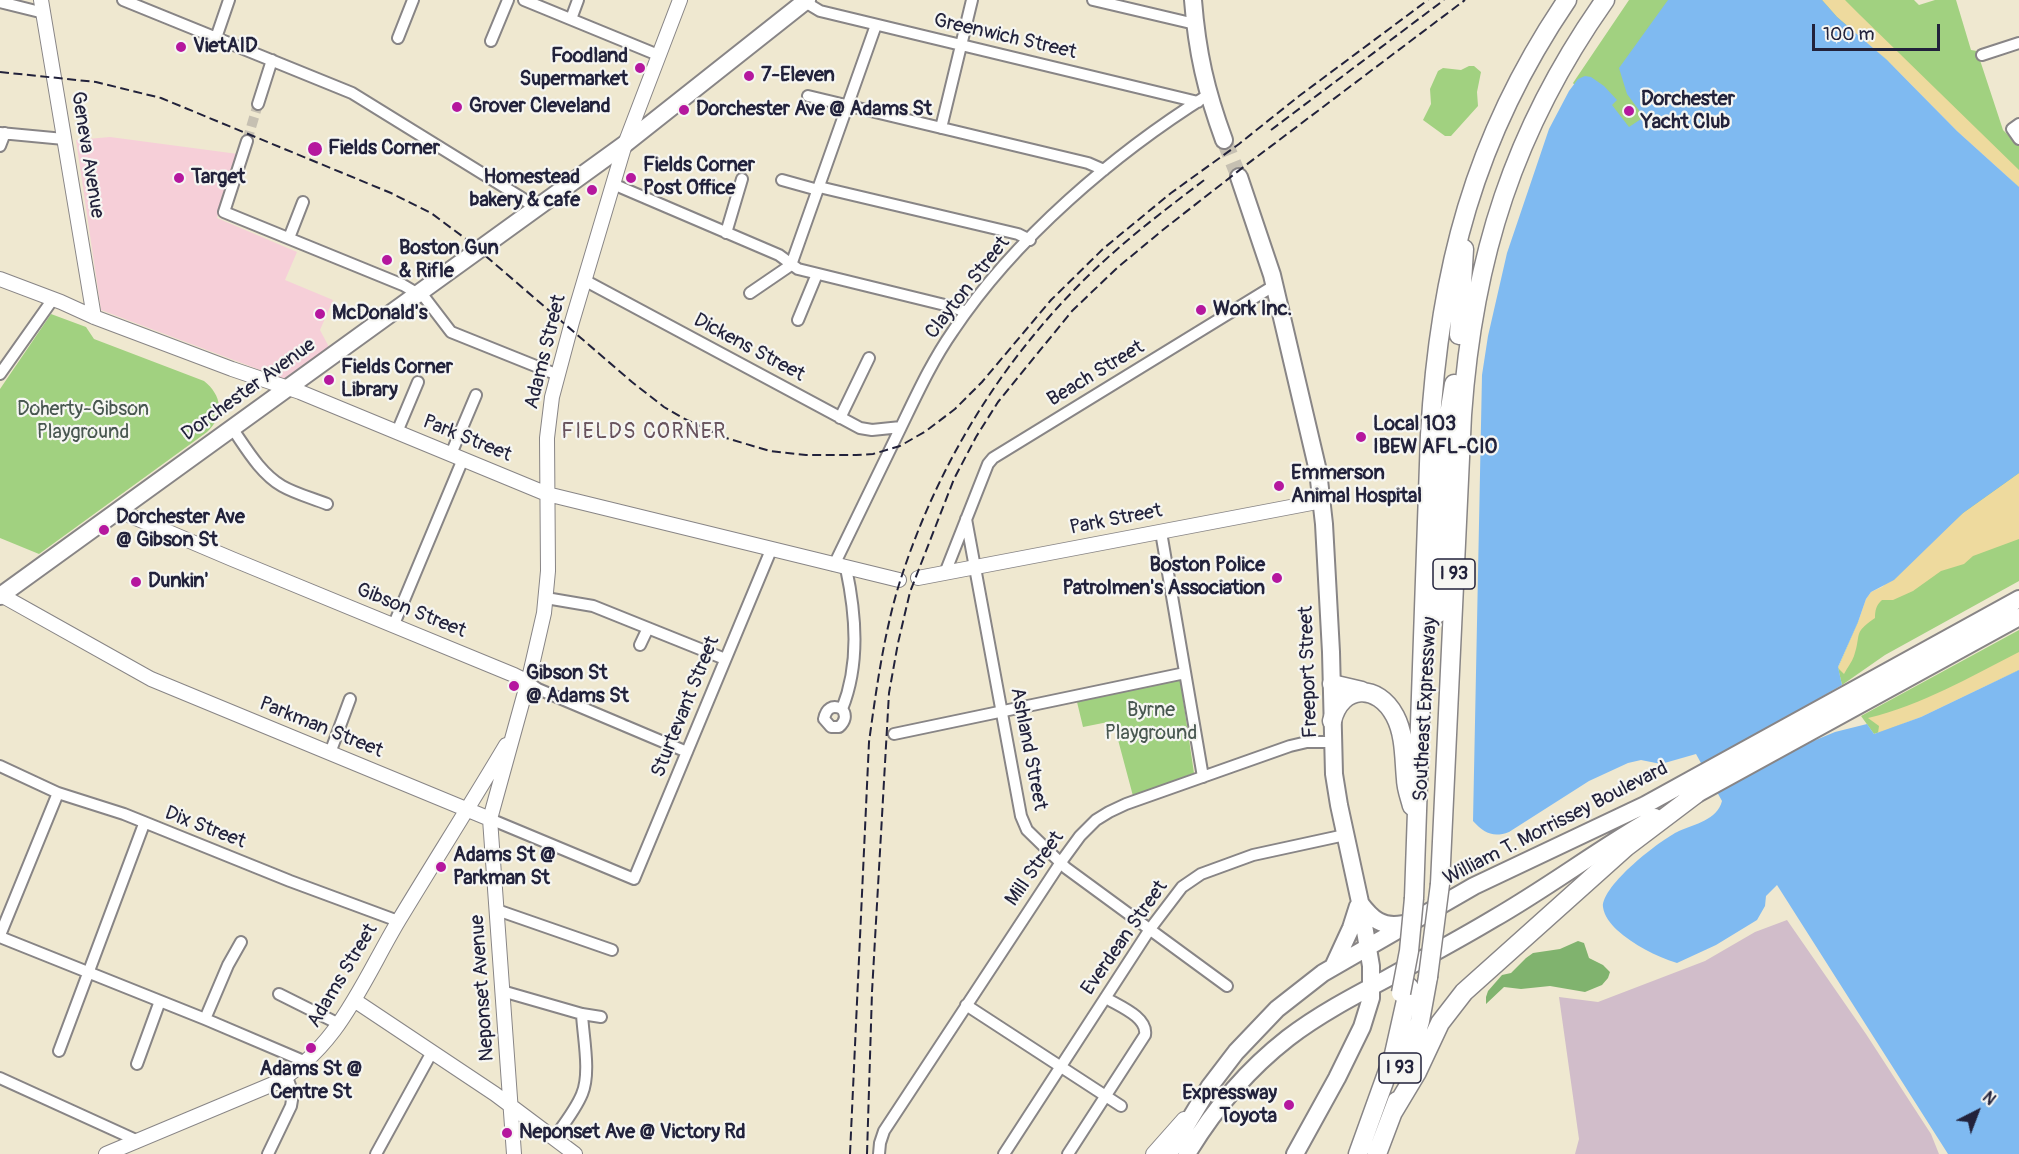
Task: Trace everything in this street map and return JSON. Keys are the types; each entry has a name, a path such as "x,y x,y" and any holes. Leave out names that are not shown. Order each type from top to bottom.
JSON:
{"highway":[{"name":"Southeast Expressway","path":"1351,1154 1415,984 1409,951 1427,891 1418,826 1429,455 1434,375 1443,303 1466,208 1481,165 1509,101 1541,41 1567,0"},
{"name":"Southeast Expressway","path":"1377,1154 1411,1057 1415,984 1427,891 1462,414 1469,339 1483,266 1503,195 1532,124 1574,45 1605,0"},
{"name":"I 93","path":"1427,891 1448,450 1458,357 1466,208"},
{"name":"I 93","path":"1458,357 1483,266"},
{"path":"1332,684 1376,695 1383,700 1396,719 1403,742 1406,782 1418,826"},
{"path":"1332,721 1342,701 1352,694 1367,692"},
{"path":"1393,1112 1418,1072 1440,1023 1464,992 1619,853 1672,811 1692,787"},
{"name":"I 93","path":"1358,1154 1394,1054 1415,984"},
{"name":"I 93","path":"1368,1154 1401,1064 1413,1020 1415,984"}],"main road":[{"name":"Adams Street","path":"490,819 541,631 546,598 548,423 558,375 625,144 680,0"},
{"path":"1193,0 1203,98 1224,140"},
{"name":"Dorchester Avenue","path":"1,596 625,144 806,1"},
{"name":"Geneva Avenue","path":"43,7 94,317"},
{"name":"Freeport Street","path":"1239,177 1275,285 1312,442 1322,501 1336,793 1360,902 1371,966 1371,998 1362,1027 1332,1089 1295,1154"},
{"name":"Park Street","path":"0,279 53,298 94,317 288,388 547,494 899,580"},
{"name":"Park Street","path":"918,578 1322,501"},
{"name":"Gibson Street","path":"118,511 394,624 528,682"},
{"name":"Parkman Street","path":"1,596 146,677 490,819"},
{"name":"William T. Morrissey Boulevard","path":"1860,696 2019,599"},
{"name":"William T. Morrissey Boulevard","path":"1169,1154 1201,1099 1228,1062 1264,1021 1294,994 1333,967 1409,922 1489,879 1617,819 1692,787 1860,696 2019,617"},
{"name":"Adams Street","path":"114,1153 136,1140 237,1101 287,1077 325,1044 354,1000 398,921 516,727"},
{"name":"William T. Morrissey Boulevard","path":"1187,1154 1222,1102 1263,1059 1305,1026 1516,906 1692,787"},
{"name":"Adams Street","path":"467,810 483,803 498,788"},
{"name":"Neponset Avenue","path":"490,819 514,1154"},
{"path":"1360,902 1373,918 1384,925 1395,926 1409,922"},
{"path":"1333,967 1360,902"},
{"path":"354,1000 511,1105 575,1154"},
{"path":"1153,1154 1201,1099"}],"street":[{"path":"123,0 355,94 536,209"},
{"path":"216,38 229,0"},
{"path":"398,38 413,0"},
{"path":"491,42 508,0"},
{"path":"524,0 658,55"},
{"path":"571,19 578,0"},
{"path":"941,128 972,0"},
{"path":"1094,0 1195,24"},
{"name":"Greenwich Street","path":"806,1 820,11 876,25 1203,98"},
{"path":"0,2 43,7"},
{"path":"750,293 791,265 876,25"},
{"path":"1983,55 2019,44"},
{"path":"258,104 272,60"},
{"path":"808,96 1088,163 1104,170"},
{"name":"Clayton Street","path":"840,567 901,427 936,357 966,312 1029,240 1104,170 1149,135 1203,98"},
{"path":"2019,124 2012,129 2019,139"},
{"path":"0,146 2,133 64,139"},
{"path":"247,141 224,212 403,285 426,300 451,332 558,375"},
{"path":"726,232 742,179"},
{"path":"782,180 1018,234 1029,240"},
{"path":"612,184 779,255 798,269 966,312"},
{"path":"289,238 303,202"},
{"path":"798,320 817,274"},
{"name":"Dickens Street","path":"584,280 840,418 866,429 901,427"},
{"name":"Beach Street","path":"945,573 988,464 993,458 1275,285"},
{"path":"0,374 53,298"},
{"path":"840,418 869,358"},
{"path":"397,432 418,382"},
{"path":"394,624 457,456 476,395"},
{"path":"232,428 270,477 281,485 327,504"},
{"path":"966,519 975,566"},
{"path":"1161,532 1203,777"},
{"name":"Sturtevant Street","path":"634,879 771,550"},
{"name":"Ashland Street","path":"975,566 1023,823 1030,833 1061,862 1227,986"},
{"path":"840,567 853,599 855,624 850,687 842,709"},
{"path":"546,598 593,606 725,659"},
{"path":"640,645 648,628"},
{"path":"894,734 1185,673"},
{"name":"Gibson Street","path":"528,682 538,689 687,752"},
{"path":"330,753 350,699"},
{"name":"Mill Street","path":"879,1154 880,1140 884,1131 1061,862 1084,832 1104,814 1126,804 1299,744 1332,742"},
{"name":"Dix Street","path":"0,766 58,793 124,814 144,824 398,921"},
{"path":"58,793 0,936 306,1062"},
{"name":"Parkman Street","path":"490,819 634,879"},
{"path":"59,1051 144,824"},
{"name":"Everdean Street","path":"1004,1154 1150,929 1179,891 1197,876 1263,852 1345,835"},
{"path":"496,910 612,950"},
{"path":"205,1019 228,965 241,942"},
{"path":"502,991 582,1014 601,1017"},
{"path":"279,994 339,1024"},
{"path":"1068,1154 1144,1038 1146,1030 1140,1020 1106,998"},
{"path":"137,1064 160,1001"},
{"path":"966,1005 1121,1106"},
{"path":"554,1138 581,1097 585,1086 582,1014"},
{"path":"376,1154 432,1052"},
{"path":"268,1154 291,1106 292,1094 287,1077"},
{"path":"0,1078 136,1140"}],"shaded area":[{"path":"110,137 238,154 217,218 297,252 285,280 333,300 320,330 329,347 284,379 101,310 76,140"},
{"path":"1787,920 1866,1034 1931,1134 1939,1154 1575,1154 1579,1139 1559,997 1598,1002 1705,961 1755,932"}],"green space":[{"path":"1629,0 1914,0 1919,5 1935,0 1956,0 1971,50 1977,51 2003,130 2019,146 2019,187 1848,25 1621,146 1573,83"},
{"path":"1474,66 1481,72 1477,92 1478,106 1451,136 1445,136 1423,120 1431,104 1430,89 1438,71 1443,68 1461,70"},
{"name":"Doherty-Gibson Playground","path":"51,314 86,327 94,339 204,381 218,399 219,413 213,426 207,432 39,554 0,538 0,389"},
{"path":"2019,447 2019,581 1885,655 1842,685 1838,668 1858,622"},
{"path":"2019,630 2019,670 1897,726 1874,734 1861,716"},
{"name":"Byrne Playground","path":"1180,679 1194,773 1133,796 1113,721 1083,727 1077,702"},
{"path":"1578,941 1584,943 1589,958 1603,965 1610,972 1602,985 1585,992 1550,986 1521,989 1504,987 1486,1004 1488,991 1502,975 1511,973 1533,953 1560,949"}],"sand":[{"path":"1822,0 1845,0 2019,170 2019,187 1957,131 1887,60 1837,17"},
{"path":"2019,473 2019,539 1973,556 1964,564 1941,571 1913,591 1893,600 1882,600 1876,608 1875,618 1860,631 1854,656 1844,674 1838,668 1871,592 1882,587 1963,513"},
{"path":"2019,652 2019,670 1921,717 1878,733 1879,726 1868,718 1927,698"}],"water":[{"path":"1668,0 1822,0 1837,17 1887,60 1957,131 2019,187 2019,473 1963,513 1894,580 1871,592 1838,667 1842,685 1787,717 1803,744 1835,732 1867,724 1874,734 1921,717 2019,670 2019,1154 1948,1154 1777,885 1766,896 1765,906 1757,920 1716,945 1677,963 1638,945 1610,922 1603,907 1605,898 1622,876 1670,836 1705,820 1719,807 1722,801 1696,754 1661,764 1641,760 1628,763 1589,781 1503,834 1489,833 1473,821 1482,375 1488,336 1507,253 1549,129 1578,79 1585,76 1591,77 1604,86 1617,100 1612,105 1629,127 1644,117 1627,94 1619,68"}],"tunnel":[{"path":"247,141 258,104"},
{"path":"1224,140 1239,177"}],"railway":[{"path":"0,72 96,82 161,98 391,193 431,213 466,239 632,382 664,407 683,418 726,438 770,451 806,455 856,455 873,454 900,446 926,431 955,409 982,382 1051,300 1104,248 1171,193 1428,0"},
{"path":"1271,130 1444,0"},
{"path":"867,1154 872,992 889,693 910,592 954,479 998,402 1072,311 1117,268 1246,165 1465,0"},
{"path":"850,1154 869,742 888,628 911,548 928,507 969,427 1019,353 1078,286 1108,257 1207,178"}],"place":[{"name":"VietAID","path":"181,47"},
{"name":"Foodland Supermarket","path":"640,68"},
{"name":"7-Eleven","path":"749,76"},
{"name":"Grover Cleveland","path":"457,107"},
{"name":"Dorchester Ave @ Adams St","path":"684,110"},
{"name":"Dorchester Yacht Club","path":"1629,111"},
{"name":"Fields Corner","path":"315,149"},
{"name":"Target","path":"179,178"},
{"name":"Fields Corner Post Office","path":"631,178"},
{"name":"Homestead bakery & cafe","path":"592,190"},
{"name":"Boston Gun & Rifle","path":"387,260"},
{"name":"Work Inc.","path":"1201,310"},
{"name":"McDonald's","path":"320,314"},
{"name":"Fields Corner Library","path":"329,380"},
{"name":"Local 103 IBEW AFL-CIO","path":"1361,437"},
{"name":"Emmerson Animal Hospital","path":"1279,486"},
{"name":"Dorchester Ave @ Gibson St","path":"104,530"},
{"name":"Boston Police Patrolmen's Association","path":"1277,578"},
{"name":"Dunkin'","path":"136,582"},
{"name":"Gibson St @ Adams St","path":"514,686"},
{"name":"Adams St @ Parkman St","path":"441,867"},
{"name":"Adams St @ Centre St","path":"311,1048"},
{"name":"Expressway Toyota","path":"1289,1105"},
{"name":"Neponset Ave @ Victory Rd","path":"507,1133"}],"district":[{"name":"FIELDS CORNER","path":"644,433"}]}
